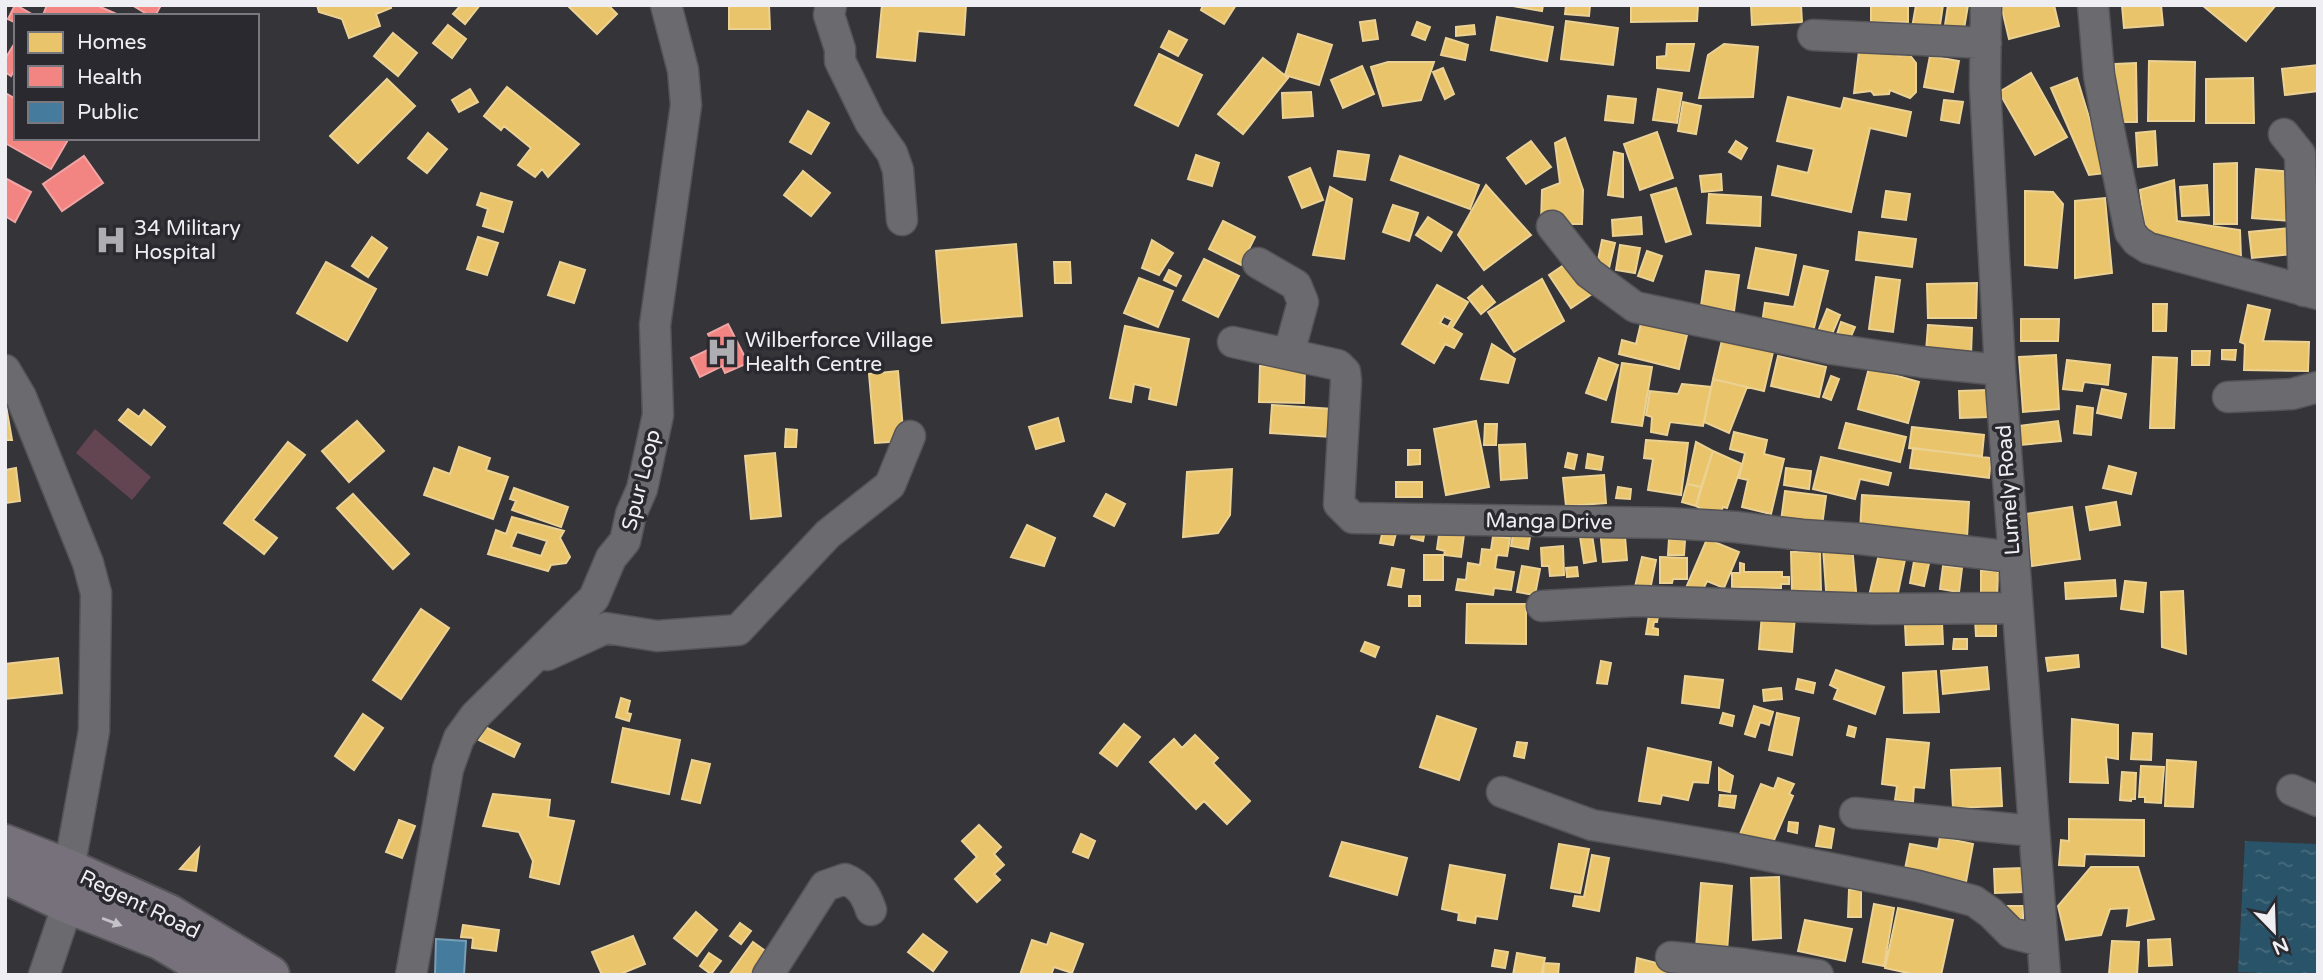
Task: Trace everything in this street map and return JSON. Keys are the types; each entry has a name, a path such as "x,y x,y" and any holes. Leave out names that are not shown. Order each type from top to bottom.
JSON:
{"main road":[{"name":"Regent Road","path":"5,844 68,886 219,975"},
{"name":"Regent Road","path":"5,874 68,886 169,914 270,975"}],"street":[{"name":"Spur Loop","path":"411,975 448,769 458,738 475,716 594,598 611,558 625,541 631,514 642,488 658,415 655,325 686,105 683,70 667,5"},
{"path":"831,5 829,15 840,49 840,61 870,122 892,153 898,170 902,219"},
{"name":"Lumely Road","path":"1986,5 1985,86 2000,370 2045,975"},
{"path":"2094,5 2105,108 2130,232 2137,241 2148,248 2311,292 2300,154 2284,134"},
{"path":"1812,35 1986,43"},
{"path":"1552,226 1589,273 1635,307 1832,349 2000,370"},
{"path":"1258,263 1296,285 1303,302 1289,353"},
{"name":"Manga Drive","path":"1233,342 1338,365 1345,372 1339,504 1353,518 1695,524 1861,539 2013,557"},
{"path":"5,370 20,397 88,563 96,593 93,731 68,886 44,975"},
{"path":"2228,397 2292,394 2318,387"},
{"path":"531,663 606,628 657,636 738,630 828,534 890,485 911,436"},
{"path":"1542,606 1636,601 1874,609 2016,608"},
{"path":"1502,792 1592,825 1783,859 1918,886 1974,901 2011,933 2042,942"},
{"path":"1855,813 2034,831"},
{"path":"768,975 825,886 845,879 854,883 866,895 871,910"},
{"path":"1671,957 1818,975"}],"shaded area":[{"path":"95,429 151,477 132,500 76,453"}],"water":[{"path":"2245,841 2318,844 2318,975 2238,972"}],"building: Homes":[{"path":"317,5 390,5 391,8 376,14 380,26 349,38 342,19 319,12"},
{"path":"461,5 480,5 465,24 453,14"},
{"path":"567,5 608,5 617,14 597,34"},
{"path":"729,5 769,5 770,29 729,29"},
{"path":"882,5 966,5 964,35 918,31 915,61 877,57"},
{"path":"1203,5 1236,5 1224,24 1201,10"},
{"path":"1507,5 1543,5 1542,11"},
{"path":"1566,5 1590,5 1589,16 1565,14"},
{"path":"1631,5 1698,5 1697,21 1631,22"},
{"path":"1751,5 1801,5 1802,22 1752,25"},
{"path":"1871,5 1908,5 1908,22 1871,22"},
{"path":"1916,5 1943,5 1939,32 1912,28"},
{"path":"1948,5 1968,5 1963,35 1944,32"},
{"path":"2001,5 2054,5 2059,26 2009,39"},
{"path":"2122,5 2161,5 2163,25 2124,28"},
{"path":"2202,5 2276,5 2246,41"},
{"path":"1497,17 1553,27 1547,61 1491,50"},
{"path":"1375,20 1378,39 1363,41 1360,22"},
{"path":"1566,21 1618,28 1613,65 1561,59"},
{"path":"1417,22 1430,27 1425,40 1412,35"},
{"path":"448,25 466,39 452,58 433,43"},
{"path":"1474,25 1475,34 1456,36 1456,27"},
{"path":"1169,31 1187,40 1178,56 1161,47"},
{"path":"393,33 417,53 398,76 374,56"},
{"path":"1298,34 1332,45 1319,85 1285,75"},
{"path":"1446,38 1468,45 1465,60 1441,55"},
{"path":"1667,44 1694,44 1689,71 1657,68 1657,57 1666,56"},
{"path":"1724,44 1758,47 1753,97 1699,98 1708,55"},
{"path":"1882,48 1896,49 1898,56 1909,54 1916,63 1916,92 1910,98 1890,90 1889,94 1874,95 1871,91 1854,93 1859,51 1878,54"},
{"path":"1159,54 1202,75 1178,126 1135,105"},
{"path":"1930,56 1959,61 1953,92 1924,87"},
{"path":"1263,58 1288,78 1243,134 1218,114"},
{"path":"2149,61 2195,62 2194,121 2148,121"},
{"path":"1388,62 1434,62 1421,100 1383,106 1371,67"},
{"path":"2136,63 2137,122 2115,122 2115,64"},
{"path":"2318,65 2318,91 2285,95 2282,69"},
{"path":"1362,66 1374,94 1343,108 1331,80"},
{"path":"1443,68 1454,94 1445,99 1433,72"},
{"path":"2031,73 2067,137 2035,155 1999,92"},
{"path":"2077,78 2106,173 2089,175 2051,88"},
{"path":"2253,78 2254,123 2206,123 2206,79"},
{"path":"387,79 415,106 358,163 330,136"},
{"path":"507,87 579,144 548,177 542,169 535,177 518,165 531,148 504,126 501,130 484,116"},
{"path":"470,89 478,102 459,112 452,100"},
{"path":"1658,89 1682,93 1677,123 1653,120"},
{"path":"1311,92 1313,116 1283,118 1282,93"},
{"path":"1608,96 1636,99 1633,123 1605,120"},
{"path":"1788,97 1841,109 1844,98 1911,112 1906,136 1870,128 1851,212 1772,195 1778,166 1808,173 1814,149 1777,141"},
{"path":"1944,100 1963,102 1959,123 1941,120"},
{"path":"1683,102 1701,106 1696,134 1678,131"},
{"path":"808,111 829,123 811,154 790,142"},
{"path":"2155,131 2157,165 2138,167 2136,133"},
{"path":"1657,132 1673,178 1640,190 1624,144"},
{"path":"428,133 447,149 427,173 408,158"},
{"path":"1565,138 1583,190 1582,224 1541,224 1542,190 1560,183 1555,143"},
{"path":"1531,141 1551,167 1526,184 1507,158"},
{"path":"1736,141 1747,148 1741,159 1729,152"},
{"path":"1338,151 1369,155 1365,180 1334,176"},
{"path":"1614,152 1623,154 1623,197 1608,195"},
{"path":"1196,155 1219,163 1212,186 1188,179"},
{"path":"1400,156 1479,185 1470,209 1391,180"},
{"path":"2237,163 2237,224 2214,224 2214,164"},
{"path":"1310,168 1323,200 1302,208 1289,177"},
{"path":"2256,169 2294,172 2290,221 2252,218"},
{"path":"803,171 830,193 811,216 784,195"},
{"path":"1721,174 1722,190 1702,192 1700,176"},
{"path":"2174,180 2177,221 2240,230 2241,258 2146,234 2140,190"},
{"path":"1486,185 1531,235 1484,270 1458,235"},
{"path":"2207,185 2209,215 2182,216 2180,187"},
{"path":"1330,187 1352,199 1344,259 1313,255"},
{"path":"1676,188 1691,234 1666,242 1651,195"},
{"path":"1886,191 1910,194 1906,220 1882,217"},
{"path":"2025,191 2053,192 2063,204 2057,268 2025,265"},
{"path":"481,193 512,202 503,232 483,226 488,209 477,205"},
{"path":"1709,194 1761,197 1760,226 1707,223"},
{"path":"2105,198 2112,273 2075,278 2075,201"},
{"path":"1393,205 1418,213 1409,241 1383,232"},
{"path":"1428,217 1452,232 1441,251 1416,235"},
{"path":"1641,217 1642,234 1613,236 1612,220"},
{"path":"1223,221 1255,237 1241,265 1209,249"},
{"path":"2290,228 2293,254 2252,258 2249,232"},
{"path":"1859,232 1916,239 1912,267 1856,260"},
{"path":"372,237 387,248 368,277 352,266"},
{"path":"478,237 498,243 487,275 467,269"},
{"path":"1152,240 1173,253 1159,275 1142,268"},
{"path":"1602,240 1615,243 1609,268 1597,265"},
{"path":"1016,244 1022,316 942,323 936,251"},
{"path":"1620,245 1640,248 1635,273 1616,270"},
{"path":"1756,248 1796,255 1788,295 1748,288"},
{"path":"1647,251 1662,256 1653,281 1638,276"},
{"path":"1204,259 1239,276 1218,317 1183,300"},
{"path":"1570,261 1592,294 1571,308 1549,275"},
{"path":"326,262 376,289 347,341 297,313"},
{"path":"560,262 585,270 574,303 548,295"},
{"path":"1054,262 1070,262 1071,283 1055,283"},
{"path":"1804,266 1828,271 1812,336 1762,323 1765,303 1794,307"},
{"path":"1169,270 1181,276 1176,286 1164,280"},
{"path":"1706,271 1739,275 1734,311 1701,306"},
{"path":"1876,277 1900,280 1893,332 1869,329"},
{"path":"1139,278 1173,291 1158,327 1124,313"},
{"path":"1542,279 1564,321 1514,352 1488,312"},
{"path":"1977,283 1976,318 1928,318 1927,284"},
{"path":"1437,285 1468,302 1452,328 1462,334 1454,348 1445,344 1434,363 1402,344","holes":["1444,316 1452,320 1448,327 1440,323"]},
{"path":"1482,286 1495,302 1481,314 1468,298"},
{"path":"2153,304 2167,304 2166,331 2153,331"},
{"path":"2248,305 2270,310 2263,341 2309,342 2308,371 2244,370 2245,344 2240,342"},
{"path":"1827,309 1840,315 1830,339 1817,334"},
{"path":"2021,319 2059,319 2058,341 2021,341"},
{"path":"1841,322 1855,327 1849,341 1836,337"},
{"path":"1641,323 1687,335 1679,369 1619,354 1622,340 1636,344"},
{"path":"1928,325 1972,328 1971,355 1926,352"},
{"path":"1125,326 1189,339 1176,405 1149,399 1151,388 1134,384 1131,402 1110,398"},
{"path":"1722,340 1773,352 1764,391 1713,379"},
{"path":"1492,344 1515,359 1508,383 1481,379"},
{"path":"2222,350 2236,350 2235,360 2222,359"},
{"path":"2192,351 2210,351 2209,365 2192,365"},
{"path":"2056,355 2059,409 2023,412 2019,357"},
{"path":"1778,356 1826,367 1819,397 1771,386"},
{"path":"2153,357 2177,358 2174,428 2150,428"},
{"path":"1599,358 1618,365 1606,400 1586,393"},
{"path":"2067,360 2110,365 2108,385 2084,382 2082,391 2063,389"},
{"path":"1622,363 1652,367 1642,426 1612,422"},
{"path":"1260,366 1305,368 1304,403 1259,402"},
{"path":"1869,368 1919,382 1908,423 1858,409"},
{"path":"898,371 904,441 875,443 869,374"},
{"path":"1831,376 1839,379 1831,400 1823,397"},
{"path":"1713,379 1747,387 1729,433 1704,422"},
{"path":"1682,384 1711,387 1703,426 1670,422 1667,435 1651,432 1652,417 1646,415 1650,391 1678,394"},
{"path":"2102,389 2126,394 2121,418 2097,413"},
{"path":"1987,390 1988,417 1960,418 1959,391"},
{"path":"5,400 12,440 5,440"},
{"path":"1272,405 1333,409 1331,437 1270,433"},
{"path":"2077,406 2093,408 2091,435 2074,433"},
{"path":"128,409 139,417 144,410 165,427 151,445 119,420"},
{"path":"1058,418 1064,441 1036,449 1029,427"},
{"path":"357,421 384,451 349,482 322,451"},
{"path":"1476,421 1489,487 1446,495 1434,429"},
{"path":"2058,421 2061,441 2020,445 2018,426"},
{"path":"1846,423 1906,437 1900,462 1839,448"},
{"path":"1485,424 1497,424 1496,445 1484,445"},
{"path":"1912,427 1984,435 1982,456 1909,448"},
{"path":"786,429 797,430 796,447 785,447"},
{"path":"1734,432 1767,440 1764,454 1784,459 1771,514 1742,507 1748,480 1739,478 1745,453 1730,449"},
{"path":"1646,440 1688,443 1681,495 1648,490 1653,459 1644,458"},
{"path":"288,442 305,455 253,520 277,538 264,554 224,523"},
{"path":"1696,442 1713,451 1701,487 1687,484"},
{"path":"1525,444 1527,478 1501,480 1499,445"},
{"path":"459,447 490,458 486,470 508,477 493,519 424,495 434,468 450,474"},
{"path":"1913,448 1991,458 1989,478 1910,468"},
{"path":"1408,450 1420,450 1420,464 1408,465"},
{"path":"1713,451 1742,464 1727,508 1723,507 1718,518 1696,506"},
{"path":"775,453 781,516 751,519 745,456"},
{"path":"1568,453 1577,455 1574,469 1565,467"},
{"path":"1588,454 1603,457 1601,470 1586,468"},
{"path":"1821,457 1891,473 1888,485 1860,479 1855,499 1813,489"},
{"path":"2109,466 2136,473 2131,494 2103,488"},
{"path":"16,468 20,501 5,503 5,470"},
{"path":"1786,468 1811,471 1809,489 1784,485"},
{"path":"1232,469 1230,515 1218,533 1183,537 1187,472"},
{"path":"1604,475 1606,503 1566,506 1563,478"},
{"path":"1396,482 1422,482 1422,497 1396,497"},
{"path":"1687,484 1701,487 1696,506 1682,502"},
{"path":"1618,487 1631,489 1630,499 1616,498"},
{"path":"514,488 568,507 561,527 512,510 516,501 510,499"},
{"path":"1785,491 1826,496 1822,526 1781,521"},
{"path":"353,494 409,554 393,569 337,508"},
{"path":"1106,494 1125,504 1114,526 1094,516"},
{"path":"1862,495 1969,502 1967,538 1860,532"},
{"path":"2116,502 2120,525 2090,530 2086,507"},
{"path":"2072,507 2080,559 2032,566 2025,514"},
{"path":"512,517 564,531 560,538 570,557 566,563 551,565 548,571 488,554 496,530 506,534","holes":["517,532 547,541 541,556 511,547"]},
{"path":"1515,522 1532,525 1528,549 1511,546"},
{"path":"1415,523 1426,525 1423,541 1411,538"},
{"path":"1027,525 1055,538 1044,566 1011,557"},
{"path":"1624,525 1627,560 1603,562 1600,528"},
{"path":"1465,527 1461,557 1444,555 1445,551 1437,549 1440,528"},
{"path":"1591,528 1596,561 1584,563 1579,530"},
{"path":"1383,530 1396,533 1393,545 1380,543"},
{"path":"1493,536 1510,538 1507,556 1497,555 1495,569 1514,572 1511,590 1494,588 1493,595 1456,590 1458,579 1466,580 1468,563 1480,565 1482,549 1491,550"},
{"path":"1669,539 1685,540 1684,555 1668,555"},
{"path":"1707,539 1739,552 1724,588 1707,581 1701,594 1686,588"},
{"path":"1852,545 1857,602 1827,604 1823,548"},
{"path":"1563,546 1564,575 1550,576 1549,566 1542,566 1541,548"},
{"path":"1880,550 1906,555 1896,602 1869,596"},
{"path":"1791,552 1820,552 1821,590 1792,591"},
{"path":"1424,555 1443,555 1443,580 1424,580"},
{"path":"1915,556 1930,559 1924,586 1910,583"},
{"path":"1642,557 1656,560 1650,590 1635,587"},
{"path":"1660,557 1687,558 1687,579 1660,583"},
{"path":"1740,563 1744,564 1744,572 1782,572 1782,577 1789,577 1789,584 1781,584 1781,588 1732,587 1732,573 1740,573"},
{"path":"1522,566 1540,569 1535,595 1517,592"},
{"path":"1943,566 1962,568 1959,592 1940,589"},
{"path":"1577,567 1578,576 1567,577 1566,568"},
{"path":"1392,568 1404,570 1401,587 1388,585"},
{"path":"1981,571 1998,571 1997,600 1981,600"},
{"path":"2115,580 2116,596 2066,599 2065,583"},
{"path":"2125,581 2146,583 2143,612 2121,609"},
{"path":"2183,591 2186,654 2162,647 2161,592"},
{"path":"1409,596 1420,596 1420,606 1409,606"},
{"path":"1467,604 1526,604 1526,644 1466,643"},
{"path":"421,609 449,628 401,699 373,680"},
{"path":"1762,614 1795,616 1792,652 1759,649"},
{"path":"1649,615 1658,616 1653,628 1658,629 1658,635 1646,634"},
{"path":"1996,618 1996,636 1976,636 1975,619"},
{"path":"1942,623 1943,644 1906,645 1905,625"},
{"path":"1954,639 1967,639 1967,649 1953,649"},
{"path":"1365,642 1379,647 1375,657 1361,651"},
{"path":"2078,655 2079,667 2048,671 2046,658"},
{"path":"58,658 62,693 5,699 5,664"},
{"path":"1601,661 1611,663 1607,684 1597,683"},
{"path":"1987,667 1989,689 1943,694 1941,671"},
{"path":"1836,670 1884,687 1875,714 1834,699 1838,689 1830,685"},
{"path":"1936,671 1939,712 1904,713 1903,673"},
{"path":"1685,676 1723,680 1719,708 1682,703"},
{"path":"1798,679 1815,683 1813,693 1796,689"},
{"path":"1781,688 1782,699 1764,701 1763,690"},
{"path":"621,698 630,701 627,713 631,714 629,721 616,717"},
{"path":"1754,706 1773,712 1769,725 1760,722 1755,737 1745,734"},
{"path":"1723,713 1734,716 1732,726 1720,723"},
{"path":"1777,713 1799,718 1792,755 1769,750"},
{"path":"363,714 383,728 354,770 335,756"},
{"path":"1437,716 1476,729 1459,780 1420,767"},
{"path":"2072,719 2118,725 2118,759 2106,757 2108,783 2070,782"},
{"path":"1124,724 1140,737 1117,766 1100,753"},
{"path":"1849,726 1856,728 1854,737 1847,735"},
{"path":"485,727 520,744 514,757 479,740"},
{"path":"623,728 680,740 669,794 612,782"},
{"path":"2133,733 2152,734 2151,760 2131,759"},
{"path":"1195,735 1218,758 1213,763 1250,801 1227,824 1204,801 1196,809 1150,762 1174,739 1182,748"},
{"path":"1887,739 1929,743 1924,788 1914,787 1913,802 1895,800 1897,786 1882,784"},
{"path":"1517,742 1527,743 1524,758 1514,756"},
{"path":"1648,748 1711,762 1708,783 1693,782 1688,800 1662,795 1660,804 1639,801"},
{"path":"692,760 710,764 700,803 682,799"},
{"path":"2167,760 2196,762 2193,807 2165,806"},
{"path":"2141,766 2164,767 2161,803 2145,802 2145,797 2139,797"},
{"path":"1719,768 1733,776 1730,792 1719,790"},
{"path":"2000,768 2002,806 1953,808 1951,770"},
{"path":"2122,772 2136,773 2135,799 2131,801 2120,800"},
{"path":"1778,778 1794,784 1789,794 1793,796 1771,847 1740,834 1761,784 1774,789"},
{"path":"493,794 550,800 548,817 574,821 559,884 530,877 533,861 519,832 483,826"},
{"path":"1720,795 1736,796 1734,808 1719,806"},
{"path":"2069,819 2144,820 2144,856 2085,854 2084,866 2059,865 2061,840 2069,841"},
{"path":"399,820 415,826 402,858 386,852"},
{"path":"1789,822 1798,823 1797,833 1788,831"},
{"path":"979,825 1001,847 994,854 1004,865 994,874 1000,880 977,902 955,879 977,857 962,841"},
{"path":"1820,826 1834,829 1831,848 1816,846"},
{"path":"1081,834 1095,841 1088,858 1073,852"},
{"path":"1940,837 1973,844 1966,882 1905,869 1910,844 1938,849"},
{"path":"1342,842 1407,858 1397,895 1330,876"},
{"path":"1559,844 1589,849 1580,893 1551,888"},
{"path":"199,848 196,871 180,869"},
{"path":"1592,855 1609,858 1599,911 1573,906 1575,896 1584,897"},
{"path":"1450,865 1505,875 1497,919 1476,916 1475,923 1458,920 1459,913 1442,909"},
{"path":"2091,867 2138,867 2154,919 2127,926 2129,908 2110,909 2101,935 2066,940 2058,906"},
{"path":"2024,868 2024,892 1995,893 1994,869"},
{"path":"1779,877 1781,938 1753,940 1751,878"},
{"path":"1701,883 1732,886 1727,951 1696,948"},
{"path":"1849,890 1861,890 1861,917 1848,917"},
{"path":"1874,904 1894,908 1884,966 1863,962"},
{"path":"2003,906 2023,906 2023,921 2003,921"},
{"path":"1898,908 1953,920 1941,975 1917,975 1885,968"},
{"path":"696,912 717,930 697,956 674,938"},
{"path":"1805,920 1852,929 1845,961 1798,951"},
{"path":"740,923 751,931 741,944 730,936"},
{"path":"463,925 499,930 496,951 472,948 473,938 461,937"},
{"path":"1051,933 1083,944 1072,973 1054,967 1051,975 1020,975 1032,940 1047,945"},
{"path":"923,934 947,952 933,971 908,952"},
{"path":"633,936 645,964 618,975 602,975 592,952"},
{"path":"2170,939 2172,965 2149,966 2148,940"},
{"path":"2112,941 2139,942 2137,975 2109,974"},
{"path":"753,942 775,958 763,975 729,975"},
{"path":"1495,950 1508,952 1505,968 1492,966"},
{"path":"709,953 721,961 711,974 700,966"},
{"path":"1517,953 1545,958 1541,975 1513,975"},
{"path":"1637,958 1687,971 1686,975 1635,975"},
{"path":"1544,963 1559,964 1558,975 1543,975"}],"building: Health":[{"path":"15,5 31,14 14,14 14,22 8,19"},
{"path":"47,5 96,5 116,14 43,14"},
{"path":"132,5 161,5 156,14 147,14"},
{"path":"14,44 14,71 11,76 5,72 5,59"},
{"path":"5,93 14,98 14,140 68,140 51,169 5,143"},
{"path":"84,156 103,183 62,211 43,184"},
{"path":"5,178 31,192 15,222 5,216"},
{"name":"Wilberforce Village Health Centre","path":"728,324 748,363 725,373 722,366 700,377 691,358 714,347 708,334"}],"building: Public":[{"path":"436,939 466,941 464,975 435,975"}],"place":[{"name":"34 Military Hospital","path":"111,240"},
{"name":"Wilberforce Village Health Centre","path":"722,352"}]}
